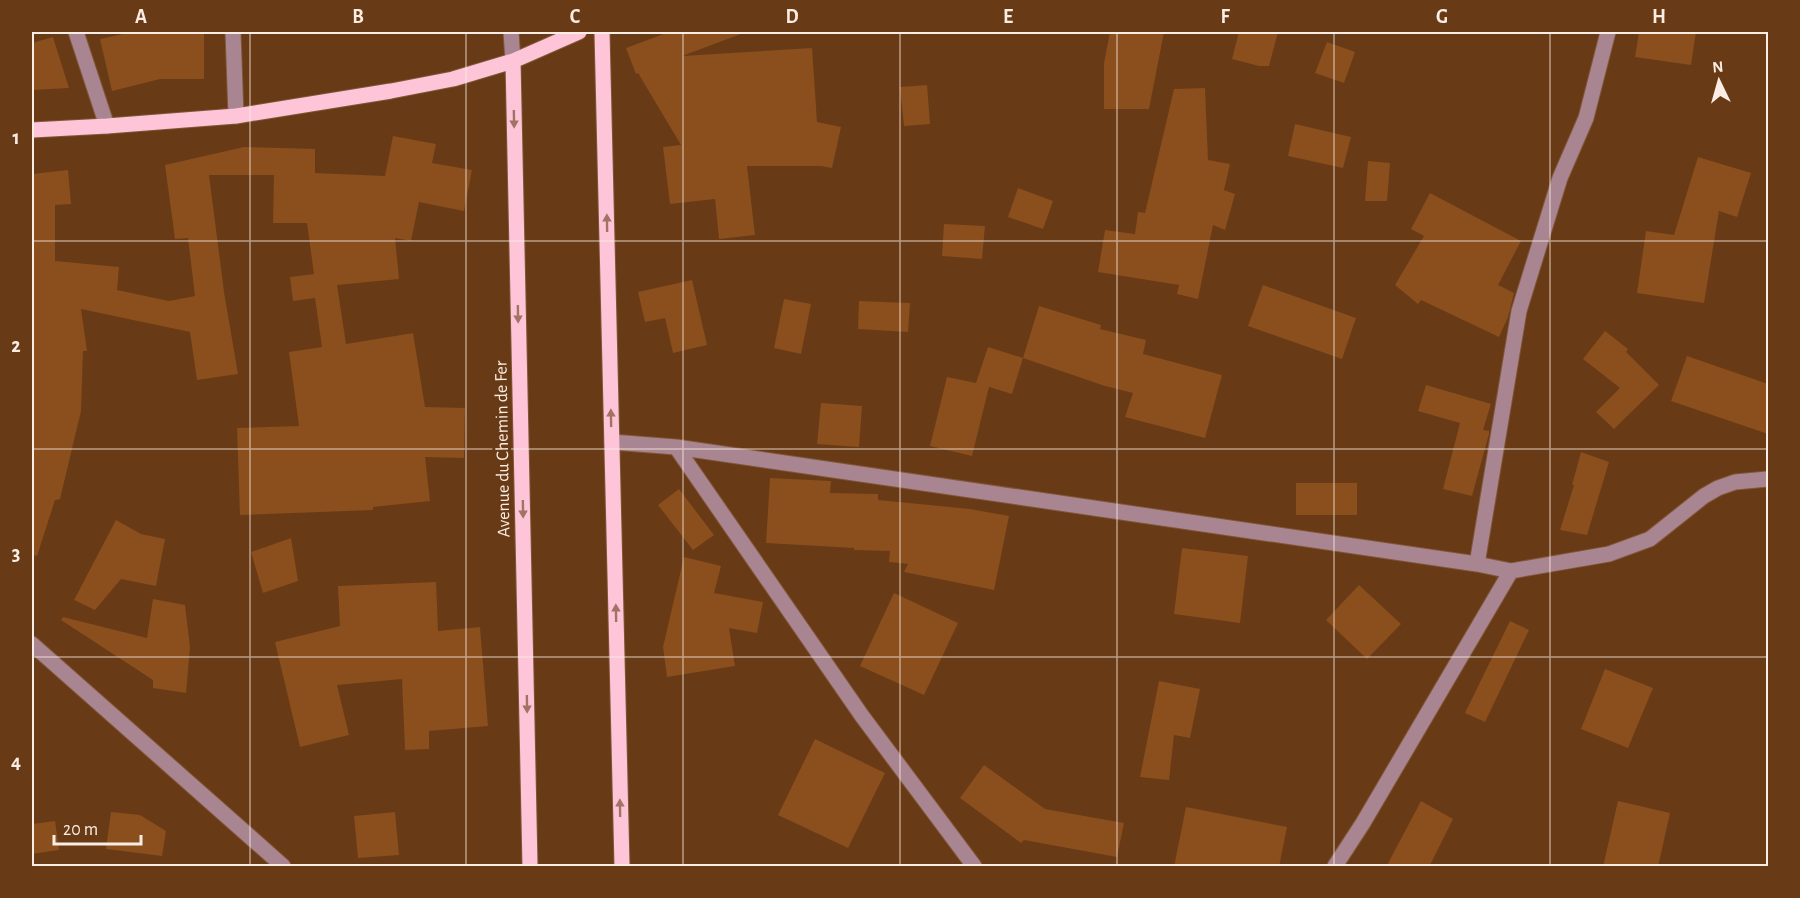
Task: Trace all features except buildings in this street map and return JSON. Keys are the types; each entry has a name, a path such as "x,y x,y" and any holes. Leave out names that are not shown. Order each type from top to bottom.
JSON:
{"main road":[{"path":"32,130 236,116 442,81 513,61 579,32"},
{"path":"602,32 622,867"},
{"name":"Avenue du Chemin de Fer","path":"513,61 530,867"}],"street":[{"path":"76,32 107,126"},
{"path":"234,32 236,116"},
{"name":"Avenue du Chemin de Fer","path":"511,32 513,61"},
{"path":"1477,564 1519,311 1560,178 1586,118 1608,32"},
{"path":"612,442 676,447 841,470 1477,564 1511,571 1610,554 1650,539 1704,496 1719,488 1735,482 1768,479"},
{"path":"676,447 862,716 974,867"},
{"path":"1335,867 1511,571"},
{"path":"32,644 283,867"}]}
